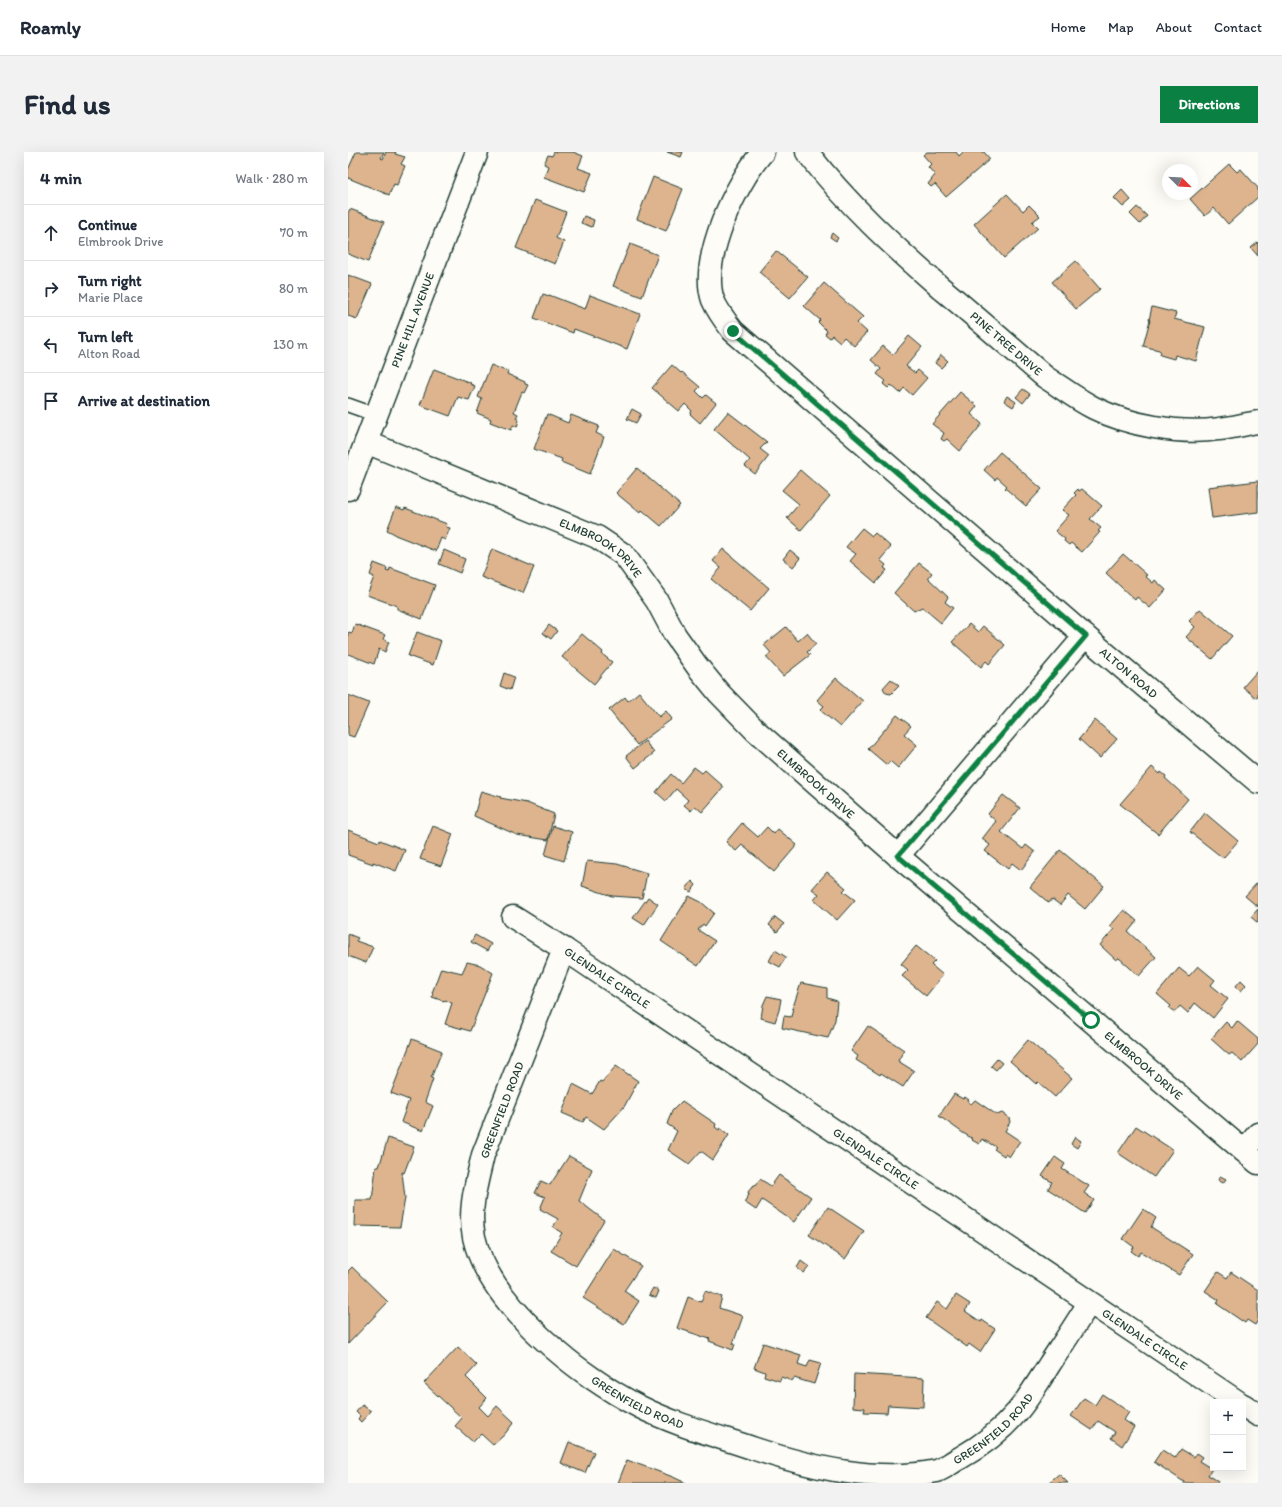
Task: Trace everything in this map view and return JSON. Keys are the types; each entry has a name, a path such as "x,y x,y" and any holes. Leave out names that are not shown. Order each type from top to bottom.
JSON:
{"street":[{"name":"PINE HILL AVENUE","path":"348,489 477,152"},
{"name":"ALTON ROAD","path":"763,152 743,180 729,206 717,239 710,277 713,300 733,331 1086,636 1258,782"},
{"name":"PINE TREE DRIVE","path":"807,152 855,208 895,247 1045,377 1094,408 1114,416 1153,427 1183,430 1218,430 1258,422"},
{"name":"ELMBROOK DRIVE","path":"366,442 597,537 624,555 644,582 675,635 697,666 719,693 755,730 898,856 1251,1157"},
{"path":"898,856 1086,636"},
{"name":"GLENDALE CIRCLE","path":"513,917 564,949 1233,1399"},
{"name":"GREENFIELD ROAD","path":"564,949 483,1155 474,1190 472,1216 473,1236 482,1261 494,1282 513,1307 535,1332 590,1377 642,1408 686,1426 820,1470 879,1480 906,1478 938,1470 971,1452 997,1432 1018,1411 1089,1303"},
{"path":"1251,1157 1258,1134"},
{"path":"1246,1407 1258,1415"}],"lane":[{"path":"348,405 376,414"}],"building":[{"path":"356,152 384,152 381,158 383,159 386,152 396,152 395,154 405,157 401,164 405,166 397,185 394,184 389,195 348,178 348,170"},
{"path":"554,152 573,152 583,156 578,168 592,173 584,192 544,177 548,166 544,164 548,155 552,156"},
{"path":"667,152 683,152 681,157"},
{"path":"927,152 956,152 959,156 963,152 984,152 990,159 946,197 935,184 931,187 928,184 935,175 928,167 931,164 923,155"},
{"path":"1229,164 1237,172 1241,169 1258,188 1258,197 1228,224 1214,208 1205,216 1191,200 1198,200 1198,192"},
{"path":"653,177 683,189 666,231 637,219"},
{"path":"1122,190 1131,200 1123,207 1114,198"},
{"path":"1007,194 1023,211 1029,205 1040,216 1032,222 1038,228 1004,258 974,224"},
{"path":"535,200 566,212 556,238 564,242 555,264 516,248"},
{"path":"1137,207 1147,216 1140,224 1130,214"},
{"path":"350,209 384,222 368,262 348,254 348,213"},
{"path":"584,216 594,220 592,227 581,223"},
{"path":"832,233 838,238 836,241 830,237"},
{"path":"1258,242 1258,256 1251,248"},
{"path":"630,244 658,255 642,297 613,286"},
{"path":"776,251 808,277 790,298 759,272"},
{"path":"1076,261 1100,289 1076,309 1052,282"},
{"path":"348,275 372,284 357,319 348,316"},
{"path":"824,283 863,317 857,323 867,332 854,346 844,337 840,342 832,335 830,338 825,334 827,331 818,322 820,320 804,306"},
{"path":"543,294 585,309 590,295 640,314 627,349 574,329 573,333 534,318"},
{"path":"1152,307 1176,313 1174,319 1205,327 1196,361 1175,355 1174,359 1160,355 1161,352 1159,350 1143,346"},
{"path":"909,336 922,347 906,366 915,373 918,370 927,378 912,395 904,388 900,393 891,385 888,388 883,384 886,381 877,374 881,369 871,360 883,346 893,355"},
{"path":"941,355 948,361 941,368 935,363"},
{"path":"491,365 508,372 507,374 525,382 525,384 528,385 524,393 522,392 514,412 518,414 516,418 519,420 517,427 513,425 511,430 490,422 491,419 477,413 482,399 478,397"},
{"path":"672,365 700,387 696,391 703,398 706,395 716,403 700,423 690,414 692,411 685,404 679,411 652,388"},
{"path":"434,369 471,383 470,384 475,386 469,400 458,397 450,416 420,405"},
{"path":"1023,389 1030,394 1023,403 1016,397"},
{"path":"960,392 977,406 971,414 982,424 960,451 947,439 944,441 941,439 944,433 932,424"},
{"path":"1007,396 1016,402 1013,407 1004,401"},
{"path":"632,409 641,414 636,423 627,419"},
{"path":"728,412 767,442 760,449 769,456 755,474 745,466 750,460 714,429"},
{"path":"547,414 568,423 571,415 599,426 596,433 604,437 590,474 561,462 562,459 534,449"},
{"path":"1000,452 1042,489 1026,506 1005,488 1007,486 997,477 995,480 984,470"},
{"path":"637,468 680,505 661,526 642,510 640,513 616,493"},
{"path":"800,470 830,496 801,530 787,518 799,504 782,490"},
{"path":"1258,481 1258,512 1212,518 1208,487"},
{"path":"1078,489 1079,491 1082,489 1102,506 1090,519 1101,528 1098,531 1100,532 1082,552 1071,543 1069,545 1064,541 1065,539 1055,531 1069,515 1062,510 1076,495 1074,493"},
{"path":"396,507 404,510 405,508 447,524 446,527 450,528 445,540 441,538 436,551 395,535 387,530"},
{"path":"862,528 872,536 875,533 891,547 880,560 886,565 884,568 887,570 876,583 850,561 856,554 846,547"},
{"path":"492,549 534,567 523,593 481,577"},
{"path":"723,549 769,588 750,611 711,579 721,568 713,561"},
{"path":"444,550 465,559 460,573 439,564"},
{"path":"790,550 800,558 793,567 783,559"},
{"path":"1123,554 1147,575 1145,576 1153,583 1155,580 1166,590 1150,608 1137,597 1135,600 1106,573"},
{"path":"374,563 387,568 386,571 389,572 390,568 435,585 422,619 397,609 397,606 367,595 374,577 370,575"},
{"path":"919,563 932,573 928,578 948,597 945,602 953,608 941,623 922,607 914,611 894,593"},
{"path":"1200,609 1232,636 1212,659 1186,637 1195,627 1189,621"},
{"path":"355,624 385,635 383,639 389,642 385,652 379,649 374,664 348,654 348,633 352,633"},
{"path":"969,624 978,632 983,626 1005,645 989,664 986,661 981,667 952,642"},
{"path":"549,625 557,631 551,639 543,633"},
{"path":"786,627 798,641 807,633 816,644 807,652 810,655 783,676 766,657 771,653 764,645"},
{"path":"417,632 441,641 433,665 408,656"},
{"path":"582,634 612,662 594,684 562,657"},
{"path":"1258,670 1258,697 1256,698 1243,687"},
{"path":"504,673 514,677 510,690 500,686"},
{"path":"836,678 863,701 840,727 820,710 824,706 817,700"},
{"path":"891,679 899,686 891,694 886,693 883,688"},
{"path":"639,692 659,717 666,711 672,719 637,745 609,710 625,697 628,701"},
{"path":"348,695 369,703 354,737 348,735"},
{"path":"897,715 911,726 904,734 917,745 898,768 890,761 887,765 868,749"},
{"path":"1095,720 1117,739 1100,758 1079,739"},
{"path":"645,741 654,753 635,768 626,756"},
{"path":"694,767 702,773 705,770 724,787 702,812 695,806 691,811 684,805 688,800 676,789 666,801 656,792 671,774 681,783"},
{"path":"1152,767 1160,774 1161,772 1166,776 1165,778 1188,799 1158,834 1120,804"},
{"path":"481,791 501,797 500,798 527,803 554,814 548,840 517,835 474,816"},
{"path":"1003,795 1020,808 1001,832 1023,849 1026,845 1035,852 1021,870 1012,863 1008,869 985,851 990,845 982,839 996,821 988,814"},
{"path":"1205,813 1238,841 1223,858 1190,832"},
{"path":"742,823 758,837 767,827 774,834 778,829 797,845 774,872 742,845 736,851 726,842"},
{"path":"433,826 453,834 441,866 420,859"},
{"path":"553,826 572,832 564,861 545,855"},
{"path":"348,830 405,850 396,871 373,862 373,864 348,855"},
{"path":"1060,850 1104,886 1085,909 1068,895 1060,905 1052,899 1049,903 1030,887"},
{"path":"587,861 617,864 647,873 642,898 612,896 582,886"},
{"path":"827,872 846,888 843,891 855,900 837,920 814,900 819,894 812,889"},
{"path":"692,881 696,885 691,892 686,889"},
{"path":"1258,882 1258,907 1245,896"},
{"path":"689,896 701,902 714,913 705,926 703,924 698,930 715,941 698,966 661,941"},
{"path":"648,897 658,904 644,925 633,918"},
{"path":"1258,909 1258,923 1251,917"},
{"path":"1124,910 1137,921 1128,932 1156,957 1139,976 1119,958 1116,960 1100,945 1114,929 1110,926"},
{"path":"775,917 784,924 777,932 769,925"},
{"path":"348,934 358,938 356,941 373,947 366,963 348,956"},
{"path":"475,935 491,944 487,951 471,942"},
{"path":"916,946 935,961 931,965 943,975 926,996 902,976 908,970 901,964"},
{"path":"775,950 786,957 780,967 769,961"},
{"path":"467,962 480,965 493,973 470,1031 445,1024 452,1003 432,997 441,968 462,973"},
{"path":"1198,966 1215,980 1211,985 1228,999 1213,1018 1195,1003 1188,1013 1180,1006 1175,1012 1169,1008 1171,1006 1157,994 1179,968 1189,976"},
{"path":"1241,980 1246,985 1241,991 1235,987"},
{"path":"801,983 827,988 827,998 837,1001 835,1020 828,1038 782,1028 784,1016 791,1017"},
{"path":"767,996 781,999 775,1022 761,1018 763,1005"},
{"path":"1237,1021 1258,1039 1258,1044 1242,1062 1232,1053 1229,1055 1211,1039 1226,1022 1232,1028"},
{"path":"868,1026 904,1050 898,1061 914,1071 903,1087 856,1060 858,1056 851,1051"},
{"path":"412,1039 442,1051 431,1078 433,1079 425,1102 433,1106 423,1131 401,1122 409,1100 391,1093"},
{"path":"1028,1040 1072,1078 1055,1097 1038,1082 1036,1084 1010,1061"},
{"path":"997,1059 1002,1063 996,1070 991,1066"},
{"path":"616,1066 638,1081 624,1107 604,1129 586,1117 583,1122 562,1113 573,1084 592,1094 600,1081 602,1082"},
{"path":"954,1094 963,1099 965,1097 971,1104 975,1100 997,1115 1002,1113 1009,1118 1010,1122 1005,1131 1020,1141 1009,1157 1005,1154 1004,1156 994,1149 996,1147 982,1139 979,1144 972,1140 973,1139 939,1116"},
{"path":"682,1101 716,1124 715,1127 719,1130 720,1128 729,1135 713,1160 701,1151 689,1164 668,1150 677,1131 667,1124 672,1111"},
{"path":"1136,1126 1173,1150 1154,1177 1118,1153"},
{"path":"1075,1137 1081,1141 1077,1148 1071,1144"},
{"path":"388,1138 414,1147 404,1173 402,1172 405,1198 400,1227 354,1226 355,1200 372,1200 376,1167 379,1167"},
{"path":"569,1156 592,1169 579,1201 604,1220 576,1266 551,1251 562,1233 553,1227 558,1219 540,1209 545,1197 535,1193 541,1181 550,1185"},
{"path":"1055,1157 1065,1164 1062,1169 1089,1186 1084,1193 1094,1200 1085,1213 1048,1189 1052,1182 1042,1176"},
{"path":"779,1175 811,1197 794,1222 762,1200 756,1210 744,1202 749,1195 748,1192 760,1179 771,1186"},
{"path":"1220,1176 1226,1179 1223,1183 1218,1180"},
{"path":"828,1207 864,1231 845,1259 809,1235"},
{"path":"1143,1209 1156,1218 1151,1227 1193,1254 1179,1275 1141,1252 1138,1256 1131,1251 1134,1247 1123,1239"},
{"path":"614,1249 641,1266 624,1291 639,1301 624,1324 583,1298"},
{"path":"801,1261 809,1267 804,1273 797,1268"},
{"path":"352,1267 388,1302 348,1344 348,1271"},
{"path":"1218,1272 1227,1278 1231,1272 1258,1290 1258,1320 1255,1325 1247,1320 1245,1323 1217,1304 1219,1300 1205,1291"},
{"path":"653,1288 659,1291 656,1298 649,1295"},
{"path":"705,1291 722,1297 719,1308 743,1316 733,1344 735,1344 733,1350 709,1341 710,1339 677,1328 688,1297 701,1302"},
{"path":"956,1295 970,1304 965,1311 981,1322 982,1320 995,1329 980,1352 969,1344 967,1347 926,1318 937,1302 947,1309"},
{"path":"763,1343 801,1355 798,1364 807,1367 810,1360 821,1363 814,1384 794,1378 792,1381 781,1377 780,1381 764,1376 765,1372 754,1368"},
{"path":"458,1347 477,1365 466,1377 487,1398 479,1407 488,1416 497,1406 514,1422 504,1435 493,1445 481,1434 473,1442 455,1426 462,1418 424,1383"},
{"path":"854,1374 924,1378 923,1407 888,1405 887,1413 864,1412 865,1408 853,1407"},
{"path":"1102,1394 1129,1412 1124,1420 1134,1427 1122,1446 1111,1438 1115,1432 1098,1421 1092,1430 1071,1416 1084,1398 1095,1405"},
{"path":"362,1405 371,1411 361,1422 358,1419 360,1416 356,1412"},
{"path":"569,1442 594,1452 585,1473 561,1463"},
{"path":"1181,1449 1194,1457 1196,1453 1202,1457 1199,1461 1210,1468 1211,1471 1208,1475 1218,1481 1217,1483 1183,1483 1184,1482 1154,1462 1162,1450 1175,1458"},
{"path":"627,1460 673,1477 686,1483 618,1483"},
{"path":"1059,1474 1068,1483 1048,1483"}],"route":[{"path":"733,331 1086,636 898,856 1091,1020"}]}
